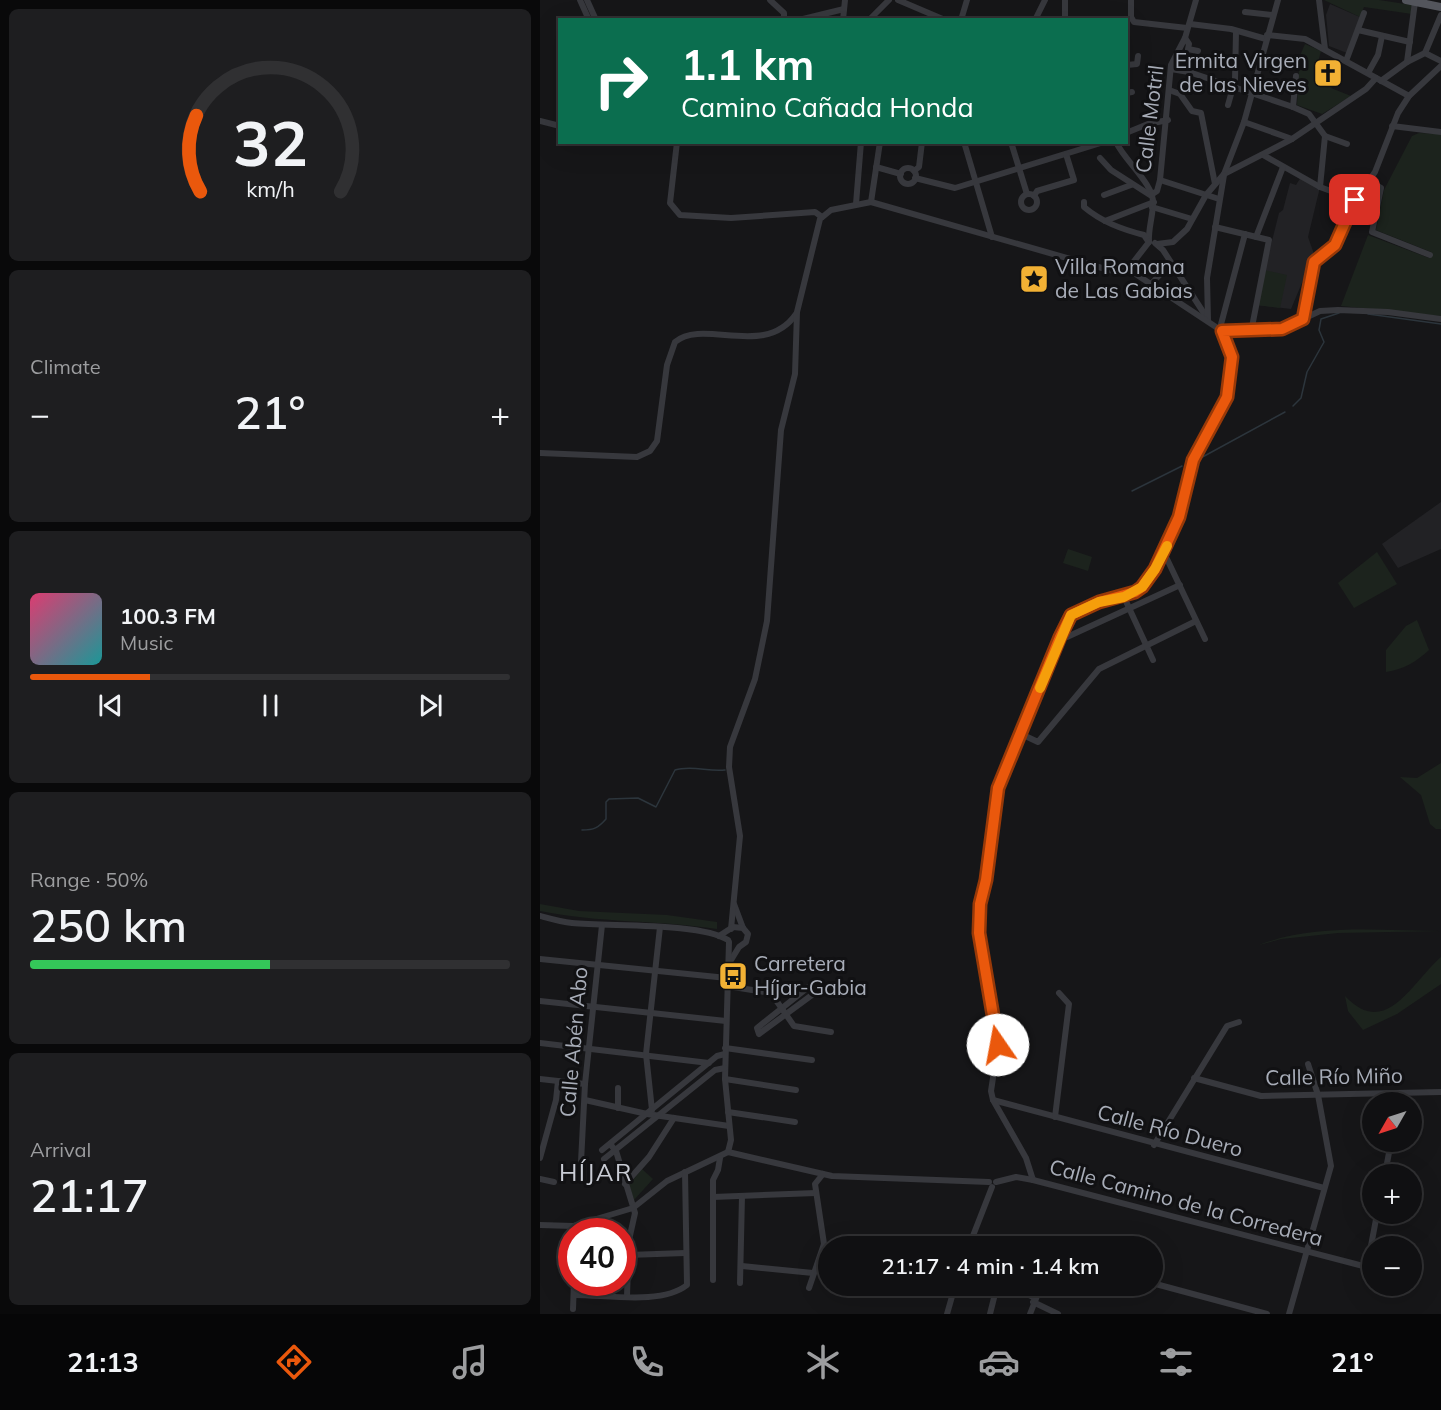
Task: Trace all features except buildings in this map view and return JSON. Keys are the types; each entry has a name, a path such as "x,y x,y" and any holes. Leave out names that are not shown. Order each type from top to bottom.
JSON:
{"main road":[{"path":"1406,0 1438,4"}],"street":[{"path":"580,0 588,18"},
{"path":"587,0 595,18"},
{"path":"770,0 784,14 784,18"},
{"path":"843,18 845,0"},
{"path":"871,18 889,0"},
{"path":"898,0 937,18"},
{"path":"962,18 967,0"},
{"path":"1036,18 1045,0"},
{"path":"1065,0 1065,18"},
{"path":"1131,0 1131,17 1134,22 1189,26 1266,37 1302,38 1409,96"},
{"path":"1190,0 1196,0"},
{"name":"Calle Motril","path":"1149,242 1152,201 1160,180 1168,120 1171,69 1174,56 1185,38 1196,0"},
{"path":"1208,320 1207,278 1224,174 1244,122 1278,0"},
{"path":"1319,0 1325,49"},
{"path":"1407,62 1415,2"},
{"path":"807,18 844,9"},
{"path":"1245,12 1274,15"},
{"path":"1346,61 1364,13"},
{"path":"1084,202 1084,207 1117,228 1144,235 1149,242 1157,244 1173,242 1187,229 1206,195 1224,174 1292,139 1379,79 1425,53 1441,15"},
{"path":"1358,30 1410,42"},
{"path":"1228,105 1234,87 1236,32"},
{"path":"1368,73 1378,55 1382,36"},
{"path":"1185,38 1189,44 1188,49 1198,51"},
{"path":"1425,53 1441,61"},
{"path":"1128,65 1137,64 1138,56"},
{"path":"1303,319 1314,262 1335,245 1355,200 1375,172 1392,126 1409,96 1441,66"},
{"path":"1171,69 1189,72 1293,107 1309,114 1325,136 1347,144"},
{"path":"1293,107 1296,76"},
{"path":"1169,90 1180,94 1192,111 1201,113 1215,184"},
{"path":"540,120 558,125"},
{"path":"1128,132 1148,124 1168,120"},
{"path":"1244,122 1292,139"},
{"path":"1392,126 1441,132"},
{"path":"1320,187 1325,136"},
{"path":"677,144 670,203 680,215 731,218 815,212 822,217"},
{"path":"856,204 861,144"},
{"path":"871,202 880,144"},
{"path":"901,174 905,183 910,183 919,167 922,144"},
{"path":"965,144 992,237"},
{"path":"1012,144 1018,168 1030,195 1074,180 1066,154"},
{"path":"901,174 908,168 915,175 948,188 976,182 1097,144"},
{"path":"1117,144 1122,156 1141,176 1152,201"},
{"path":"1263,155 1320,187 1355,200"},
{"path":"1100,158 1152,201 1192,219"},
{"path":"876,167 901,174"},
{"path":"1256,237 1283,167"},
{"path":"1160,180 1219,199"},
{"path":"1368,181 1381,188 1372,232 1430,255"},
{"path":"1104,195 1131,185"},
{"path":"1105,221 1152,201"},
{"path":"604,1218 633,1208 654,1190 685,1172 720,1158 728,1152 731,1140 725,1079 727,978 740,836 729,767 730,747 754,678 767,621 781,430 795,374 797,312 816,230 822,217 831,210 871,202 1121,272 1128,269 1149,242"},
{"path":"1215,227 1269,240 1251,332"},
{"path":"1033,1180 1026,1158 993,1100 991,1091 998,1045 979,933 980,904 986,880 998,788 1071,615 1099,602 1124,597 1142,587 1162,556 1179,517 1193,460 1227,397 1232,357 1221,329 1245,234"},
{"path":"1157,244 1208,320"},
{"path":"1151,284 1171,263"},
{"path":"1128,269 1221,329 1251,332 1282,329 1320,311 1338,310 1389,312 1441,319"},
{"path":"540,453 637,457 647,453 655,445 659,436 667,365 675,342 690,335 775,333 789,323 797,312"},
{"path":"1162,556 1167,559 1205,639"},
{"path":"1060,637 1067,637 1180,585"},
{"path":"1124,597 1153,660"},
{"path":"1021,734 1038,742 1099,669 1196,621"},
{"path":"728,966 739,946 747,940 747,932 743,928 733,897"},
{"path":"540,916 571,923 660,927 719,936 739,946"},
{"name":"Calle Abén Abo","path":"581,1162 585,1084 602,925"},
{"path":"719,936 736,926 743,928"},
{"path":"649,1112 646,1054 660,927"},
{"path":"540,959 727,978"},
{"path":"811,985 816,988 786,1015 761,1035 756,1031 811,985"},
{"path":"727,986 771,993 794,1026 831,1032"},
{"path":"1055,1118 1069,1004 1059,993"},
{"path":"540,1001 726,1021"},
{"path":"1154,1145 1227,1026 1239,1022"},
{"path":"540,1042 709,1063 715,1070"},
{"path":"604,1159 615,1144 649,1112 725,1051 812,1060"},
{"path":"1289,1314 1331,1166 1318,1095 1308,1064"},
{"path":"602,1150 657,1116 715,1070 725,1068"},
{"name":"Calle Río Miño","path":"1194,1078 1261,1096 1362,1094"},
{"path":"540,1079 585,1084"},
{"path":"725,1079 795,1090"},
{"path":"540,1158 558,1081"},
{"path":"685,1083 690,1090"},
{"path":"618,1088 618,1108"},
{"name":"Calle Río Miño","path":"1422,1092 1441,1092"},
{"path":"585,1100 649,1112 657,1116 729,1126"},
{"name":"Calle Río Duero","path":"993,1100 1007,1106 1324,1188"},
{"path":"1003,1119 1007,1106"},
{"path":"728,1112 795,1122"},
{"path":"625,1184 649,1157 675,1118"},
{"path":"540,1124 549,1126"},
{"path":"615,1144 635,1213 634,1218"},
{"name":"Calle Camino de la Corredera","path":"728,1152 823,1174 993,1183 1016,1178 1033,1180 1366,1267 1375,1224"},
{"path":"713,1280 712,1180 718,1170 720,1158"},
{"path":"627,1296 650,1298 679,1292 687,1285 685,1172"},
{"path":"809,1288 824,1244 815,1184 823,1174"},
{"path":"540,1179 554,1182"},
{"path":"973,1236 993,1183"},
{"path":"713,1197 816,1192"},
{"path":"740,1283 741,1196"},
{"path":"540,1225 558,1227"},
{"path":"636,1255 685,1253"},
{"path":"741,1266 813,1273"},
{"path":"1163,1286 1267,1314"},
{"path":"573,1309 575,1296"},
{"path":"947,1314 952,1296"},
{"path":"990,1314 994,1296"},
{"path":"1027,1296 1058,1314"},
{"path":"1030,1314 1036,1296"}],"shaded area":[{"path":"1324,0 1379,0 1412,5 1412,14 1364,7 1360,17"},
{"path":"1330,4 1360,17 1347,53 1329,46 1326,15"},
{"path":"1305,44 1321,51 1315,73 1318,80 1327,82 1336,78 1342,79 1331,88 1351,96 1322,114 1297,105 1299,68 1296,65"},
{"path":"1419,133 1441,134 1441,316 1341,306 1368,235 1429,258 1431,252 1376,230 1384,190 1412,136"},
{"path":"1301,177 1320,187 1308,237 1314,254 1291,309 1256,305 1279,213 1283,210 1290,183 1296,185"},
{"path":"1264,270 1287,275 1280,308 1256,305"},
{"path":"1441,502 1441,549 1398,568 1382,544"},
{"path":"1068,549 1092,557 1088,571 1063,563"},
{"path":"1377,552 1397,584 1354,608 1338,583"},
{"path":"1417,620 1429,650 1409,664 1386,672 1386,650 1406,626"},
{"path":"1441,763 1441,829 1436,829 1430,824 1421,795 1400,777 1417,778"},
{"path":"540,904 579,911 667,915 717,922 717,929 562,915 540,911"},
{"path":"1326,931 1441,931 1338,933 1281,939 1259,945 1281,938"},
{"path":"1441,957 1441,984 1397,1014 1363,1030 1348,1011 1345,996 1360,1008 1373,1012 1386,1010 1409,992"},
{"path":"642,1169 653,1179 634,1200 629,1185"}],"waterway":[{"path":"1293,406 1301,398 1307,372 1324,342 1319,330 1321,319 1339,313"},
{"path":"1368,314 1441,324"},
{"path":"1197,460 1285,412"},
{"path":"1132,491 1182,466"},
{"path":"582,830 590,830 601,825 606,819 606,802 609,799 638,798 656,807 675,770 688,768 725,770"}],"slow traffic":[{"path":"1040,688 1071,615 1099,602 1124,597 1142,587 1167,546"}],"place":[{"name":"Ermita Virgen de las Nieves","path":"1328,73"},
{"name":"Villa Romana de Las Gabias","path":"1034,279"},
{"name":"Carretera Híjar-Gabia","path":"733,976"}],"district":[{"name":"HÍJAR","path":"596,1173"}],"route":[{"path":"998,1045 988,998 979,933 980,904 986,880 998,788 1060,637 1071,615 1077,611 1099,602 1124,597 1135,592 1148,580 1175,529 1193,460 1227,397 1232,373 1232,357 1222,331 1251,332 1282,329 1303,319 1314,262 1335,245 1355,200"}]}
